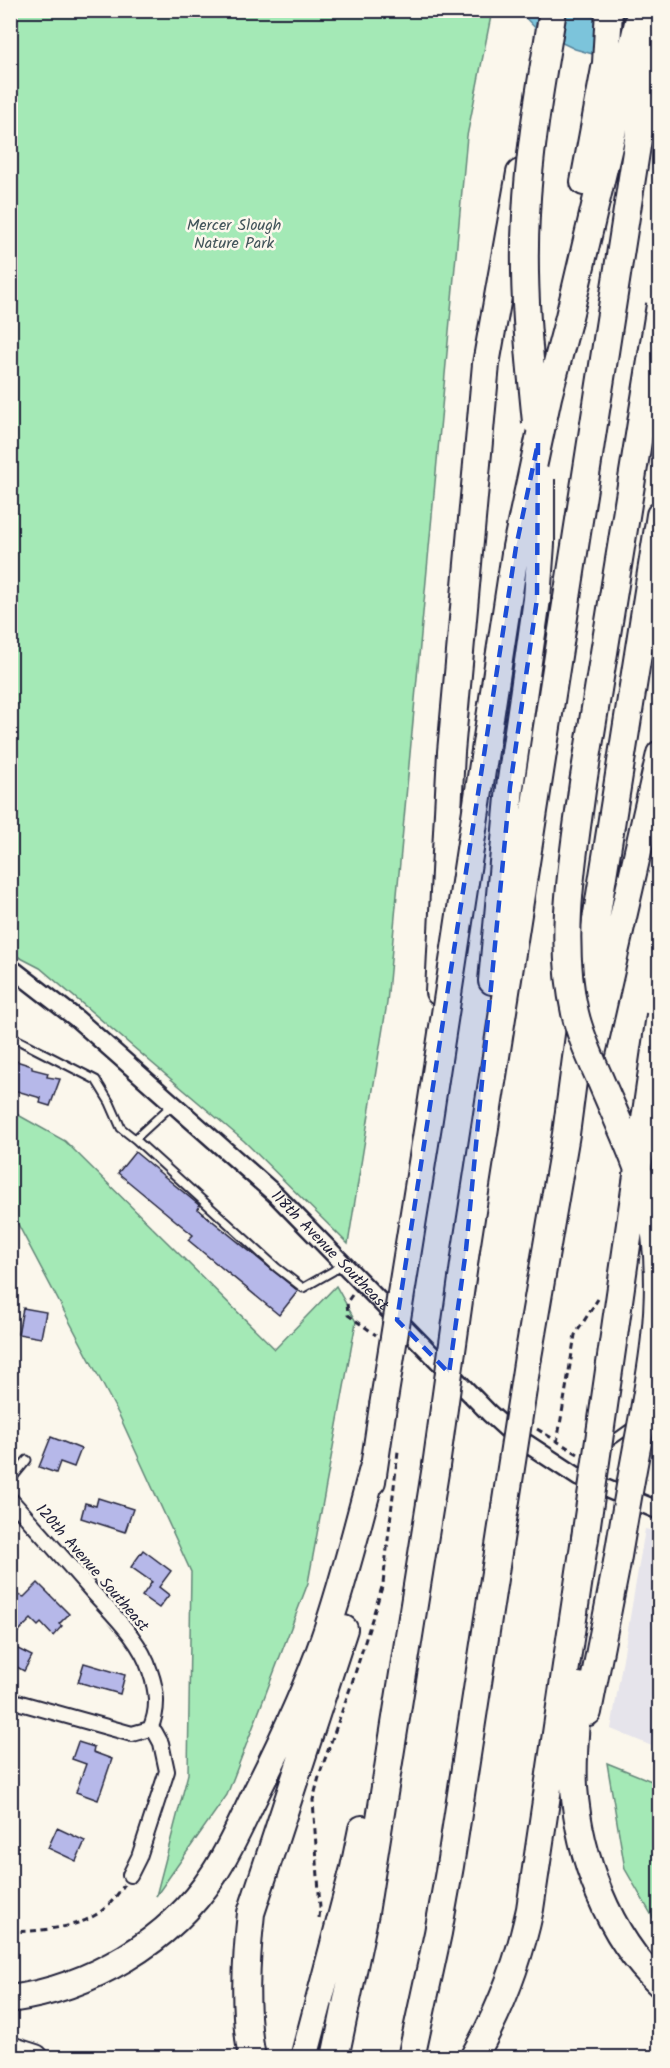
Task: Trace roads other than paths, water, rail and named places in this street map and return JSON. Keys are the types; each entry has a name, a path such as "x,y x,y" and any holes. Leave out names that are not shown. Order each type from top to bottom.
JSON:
{"highway":[{"path":"429,1119 438,1012 451,752 486,364 527,132 553,10"},
{"path":"466,1250 510,787 537,599 541,555 541,465 527,321 526,227 529,176 539,94 553,10"},
{"path":"568,321 567,266 600,100 606,63 609,10"},
{"path":"252,2058 247,1990 247,1952 251,1913 340,1645 353,1598 516,547 548,398 642,10"},
{"path":"335,2058 365,1913 421,1565 466,1250 658,10"},
{"path":"581,1838 587,1722 655,1343 658,1299 657,1252 649,1205 640,1173 586,1047 575,1014 569,974 567,937 583,783 660,305"},
{"path":"413,2058 450,1866 505,1507 566,1134 585,990 660,515"},
{"path":"566,1134 584,1085 660,754"},
{"path":"473,2058 502,2001 522,1944 530,1910 581,1574 660,1015"},
{"path":"10,1999 77,1982 133,1954 191,1903 214,1874 288,1729 307,1685 341,1587 374,1465"},
{"path":"304,2058 354,1868 421,1565"},
{"path":"581,1574 574,1786 581,1838 599,1895 615,1926 648,1974 660,1984"},
{"path":"10,2050 35,2058"}],"street":[{"name":"118th Avenue Southeast","path":"10,967 77,1018 275,1194 511,1433 578,1477 660,1511"},
{"name":"120th Avenue Southeast","path":"10,1499 140,1648 150,1670 157,1696 156,1715 150,1729"},
{"path":"10,1700 132,1734 150,1729 154,1732 160,1743 166,1771 139,1857 130,1875"}],"lane":[{"path":"10,1036 96,1080 121,1128 277,1268 303,1288 333,1271 342,1263"},
{"path":"135,1139 173,1104"},
{"path":"587,1459 658,1407 660,1402"},
{"path":"10,1481 27,1461"}],"water":[{"path":"654,10 659,73 575,49 539,32 519,11"}],"park label":[{"name":"Mercer Slough Nature Park","path":"234,234"}]}
